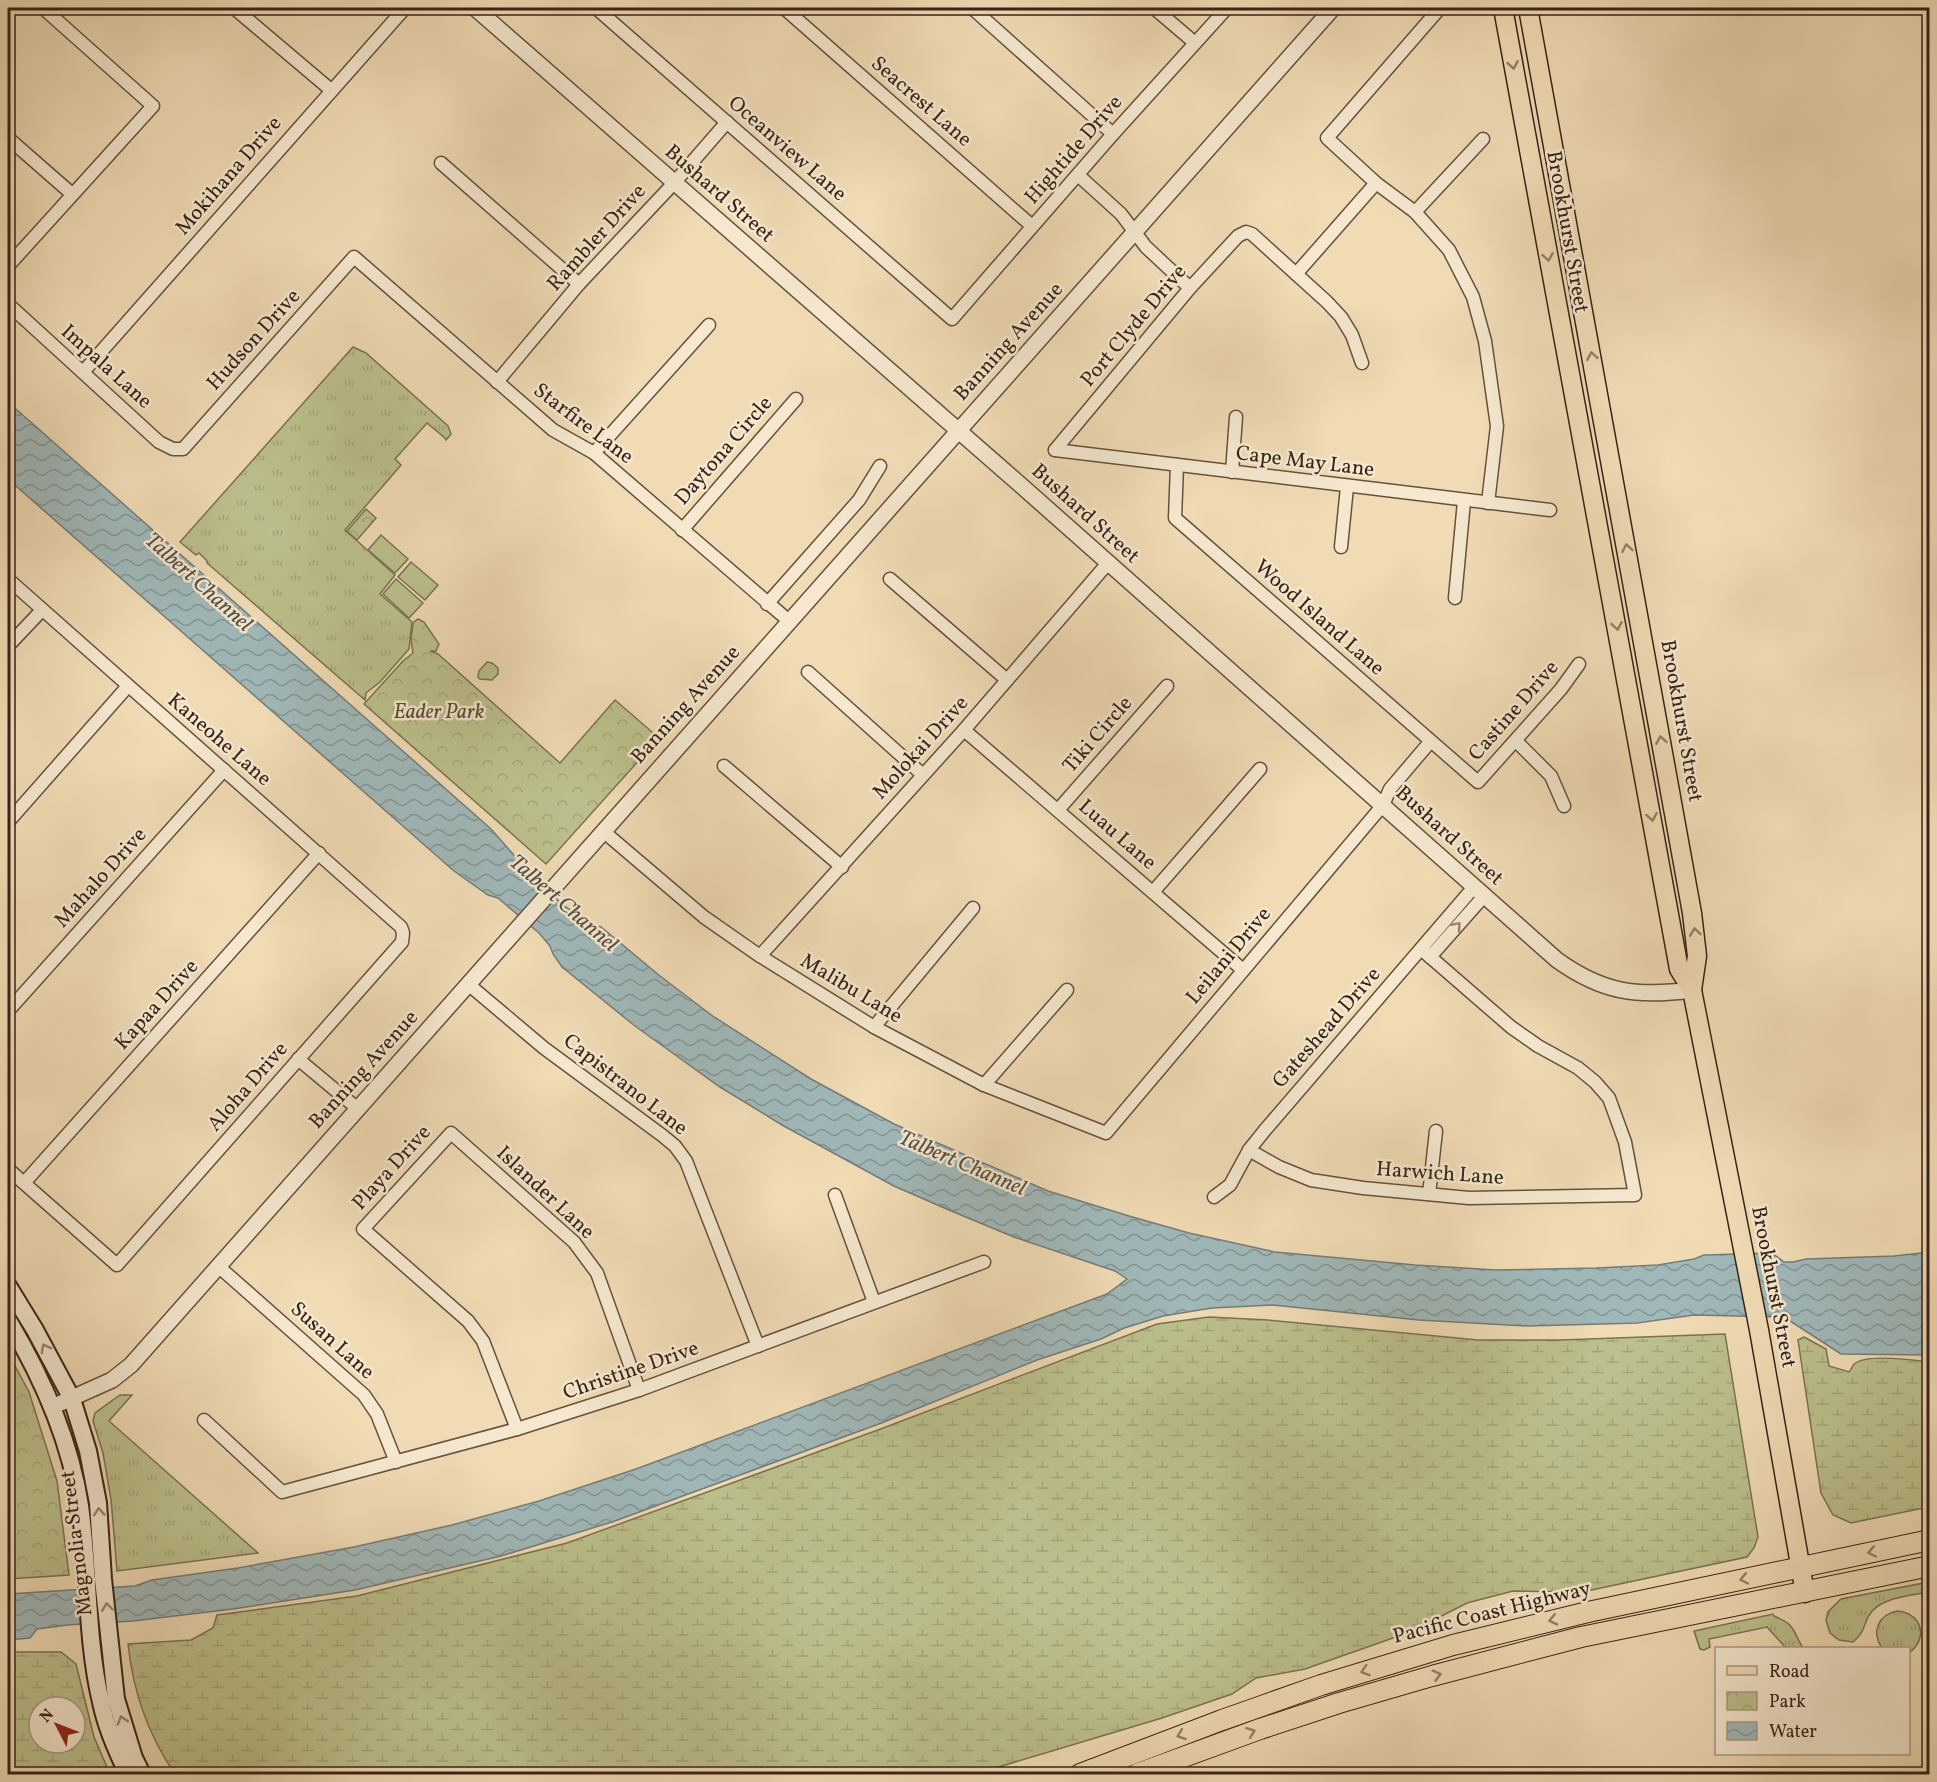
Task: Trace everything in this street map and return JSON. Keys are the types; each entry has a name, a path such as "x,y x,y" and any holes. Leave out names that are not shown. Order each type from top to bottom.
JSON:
{"highway":[{"name":"Pacific Coast Highway","path":"1080,1774 1310,1689 1453,1645 1588,1612 1929,1540"},
{"path":"1137,1774 1272,1725 1432,1676 1581,1637 1929,1566"}],"main road":[{"name":"Brookhurst Street","path":"1503,8 1679,969 1692,990"},
{"name":"Brookhurst Street","path":"1528,8 1693,921 1697,956 1692,990 1759,1330 1805,1593"},
{"path":"1588,465 1611,461"},
{"name":"Magnolia Street","path":"8,1286 35,1330 72,1399 88,1451 98,1503 93,1645 100,1701 128,1774"},
{"name":"Magnolia Street","path":"8,1320 52,1407 70,1455 111,1643 116,1699 134,1758 142,1774"}],"street":[{"path":"8,266 153,106 43,8"},
{"name":"Mokihana Drive","path":"84,371 405,8"},
{"name":"Bushard Street","path":"475,8 1557,960 1576,974 1597,984 1621,991 1650,994 1692,990"},
{"name":"Oceanview Lane","path":"596,8 952,319"},
{"name":"Seacrest Lane","path":"784,8 1032,226"},
{"path":"972,8 1113,134"},
{"path":"1154,8 1195,43"},
{"name":"Hightide Drive","path":"952,319 1113,134 1227,8"},
{"name":"Banning Avenue","path":"52,1407 112,1380 131,1365 1333,8"},
{"path":"1440,8 1327,138 1376,183 1415,212 1449,250 1473,297 1485,341 1497,426 1488,503"},
{"path":"240,9 331,90"},
{"name":"Rambler Drive","path":"497,382 579,284 674,183 727,122"},
{"path":"8,138 72,194"},
{"path":"1415,212 1483,139"},
{"path":"441,163 579,284"},
{"path":"1078,175 1121,214 1146,247 1190,288"},
{"path":"1362,363 1352,335 1341,317 1296,274 1376,183"},
{"name":"Port Clyde Drive","path":"1055,450 1190,288 1238,236 1246,231 1252,234 1296,274"},
{"name":"Starfire Lane","path":"354,257 553,430 594,453 789,621"},
{"name":"Hudson Drive","path":"183,449 354,257"},
{"name":"Impala Lane","path":"8,304 84,371 159,442 173,449 183,449"},
{"path":"594,453 709,325"},
{"name":"Daytona Circle","path":"682,530 796,399"},
{"path":"1232,472 1236,417"},
{"name":"Cape May Lane","path":"1055,450 1550,510"},
{"path":"767,604 859,500 880,465"},
{"name":"Wood Island Lane","path":"1177,465 1174,518 1478,782"},
{"path":"1341,548 1347,487"},
{"path":"1455,598 1464,501"},
{"name":"Molokai Drive","path":"760,956 842,867 1108,563"},
{"name":"Kaneohe Lane","path":"8,579 319,853 401,927 404,933"},
{"path":"890,579 1007,680"},
{"path":"8,646 42,610"},
{"name":"Castine Drive","path":"1478,782 1562,689 1579,664"},
{"path":"808,672 923,775"},
{"path":"8,822 128,686"},
{"name":"Tiki Circle","path":"1058,810 1167,686"},
{"name":"Luau Lane","path":"964,729 1243,970"},
{"path":"1516,741 1551,776 1564,806"},
{"name":"Leilani Drive","path":"1106,1133 1383,805 1389,789 1430,742"},
{"path":"724,766 842,867"},
{"path":"1153,892 1260,769"},
{"name":"Mahalo Drive","path":"8,1011 224,770"},
{"name":"Malibu Lane","path":"603,831 704,917 760,956 874,1028 984,1085 1106,1133"},
{"name":"Kapaa Drive","path":"24,1183 319,853"},
{"name":"Gateshead Drive","path":"1214,1197 1230,1185 1249,1150 1479,891"},
{"path":"874,1028 973,908"},
{"name":"Aloha Drive","path":"24,1183 117,1265 402,942 404,933"},
{"name":"Harwich Lane","path":"1249,1150 1279,1167 1311,1179 1363,1188 1501,1198 1635,1195 1625,1142 1609,1098 1578,1068 1538,1046 1511,1027 1426,953"},
{"name":"Capistrano Lane","path":"468,984 544,1048 663,1136 681,1153 758,1347"},
{"path":"984,1085 1066,990"},
{"path":"298,1059 358,1109"},
{"path":"1429,1194 1436,1131"},
{"name":"Playa Drive","path":"451,1132 363,1229 468,1321 478,1334 483,1341 517,1430"},
{"name":"Islander Lane","path":"451,1132 574,1242 597,1273 639,1390"},
{"path":"8,1169 24,1183"},
{"path":"835,1195 874,1302"},
{"name":"Christine Drive","path":"204,1420 282,1492 517,1430 639,1390 984,1262"},
{"name":"Susan Lane","path":"218,1266 364,1395 377,1414 396,1462"}],"green space":[{"path":"353,347 366,353 448,426 451,434 446,440 427,423 395,459 401,465 345,530 395,575 380,594 412,622 409,649 380,682 366,693 365,700 207,563 199,553 196,555 180,542"},
{"path":"366,509 376,518 357,540 347,531"},
{"path":"381,535 408,559 395,573 368,550"},
{"path":"411,562 438,585 425,600 398,577"},
{"path":"396,579 423,603 409,618 383,594"},
{"name":"Eader Park","path":"418,619 424,622 439,644 436,651 430,651 438,654 560,763 615,700 659,738 546,864 364,704 413,653 411,639 413,623"},
{"path":"487,662 498,668 498,674 492,680 478,677 479,671"},
{"path":"1209,1317 1268,1320 1478,1340 1561,1340 1725,1334 1758,1537 1754,1548 1747,1557 1582,1592 1513,1591 1467,1603 1410,1632 1305,1669 1256,1678 1232,1694 1162,1718 975,1774 175,1774 157,1744 143,1712 128,1644 191,1640 213,1628 217,1615 357,1596 567,1543 878,1430 1157,1324"},
{"path":"1804,1337 1826,1349 1829,1366 1849,1372 1854,1364 1869,1359 1891,1358 1929,1362 1929,1507 1851,1523 1833,1515 1821,1493 1798,1340"},
{"path":"8,1353 29,1392 57,1481 69,1575 8,1579"},
{"path":"120,1395 132,1395 109,1421 258,1553 117,1571 111,1499 103,1453 93,1421 95,1413"},
{"path":"1929,1582 1929,1592 1895,1598 1879,1605 1868,1617 1861,1633 1853,1642 1839,1640 1830,1633 1826,1620 1828,1612 1841,1599"},
{"path":"1897,1611 1906,1613 1917,1621 1921,1634 1910,1652 1910,1647 1882,1647 1877,1636 1878,1625 1890,1613"},
{"path":"1773,1614 1790,1625 1802,1647 1785,1647 1767,1627 1709,1639 1710,1647 1704,1650 1700,1649 1694,1631"},
{"path":"8,1652 61,1652 76,1664 84,1695 27,1695 27,1755 87,1755 87,1709 94,1737 110,1774 8,1774"}],"water":[{"name":"Talbert Channel","path":"8,402 491,829 520,862 523,870 529,872 564,906 583,918 582,922 601,927 714,1017 811,1079 894,1124 1048,1191 1189,1233 1275,1252 1496,1270 1658,1265 1704,1255 1772,1253 1784,1262 1793,1262 1806,1259 1894,1256 1929,1252 1929,1355 1841,1354 1784,1317 1694,1315 1637,1323 1528,1326 1419,1320 1273,1305 1212,1308 1163,1316 1124,1328 1101,1339 1037,1360 884,1422 612,1522 501,1556 355,1590 233,1609 37,1629 30,1638 8,1640 8,1594 135,1586 152,1580 238,1568 354,1547 452,1525 539,1501 636,1469 1107,1294 1127,1279 1115,1271 1014,1237 894,1186 782,1125 720,1087 635,1026 562,967 550,946 539,933 498,898 488,895 454,871 8,479"}]}
